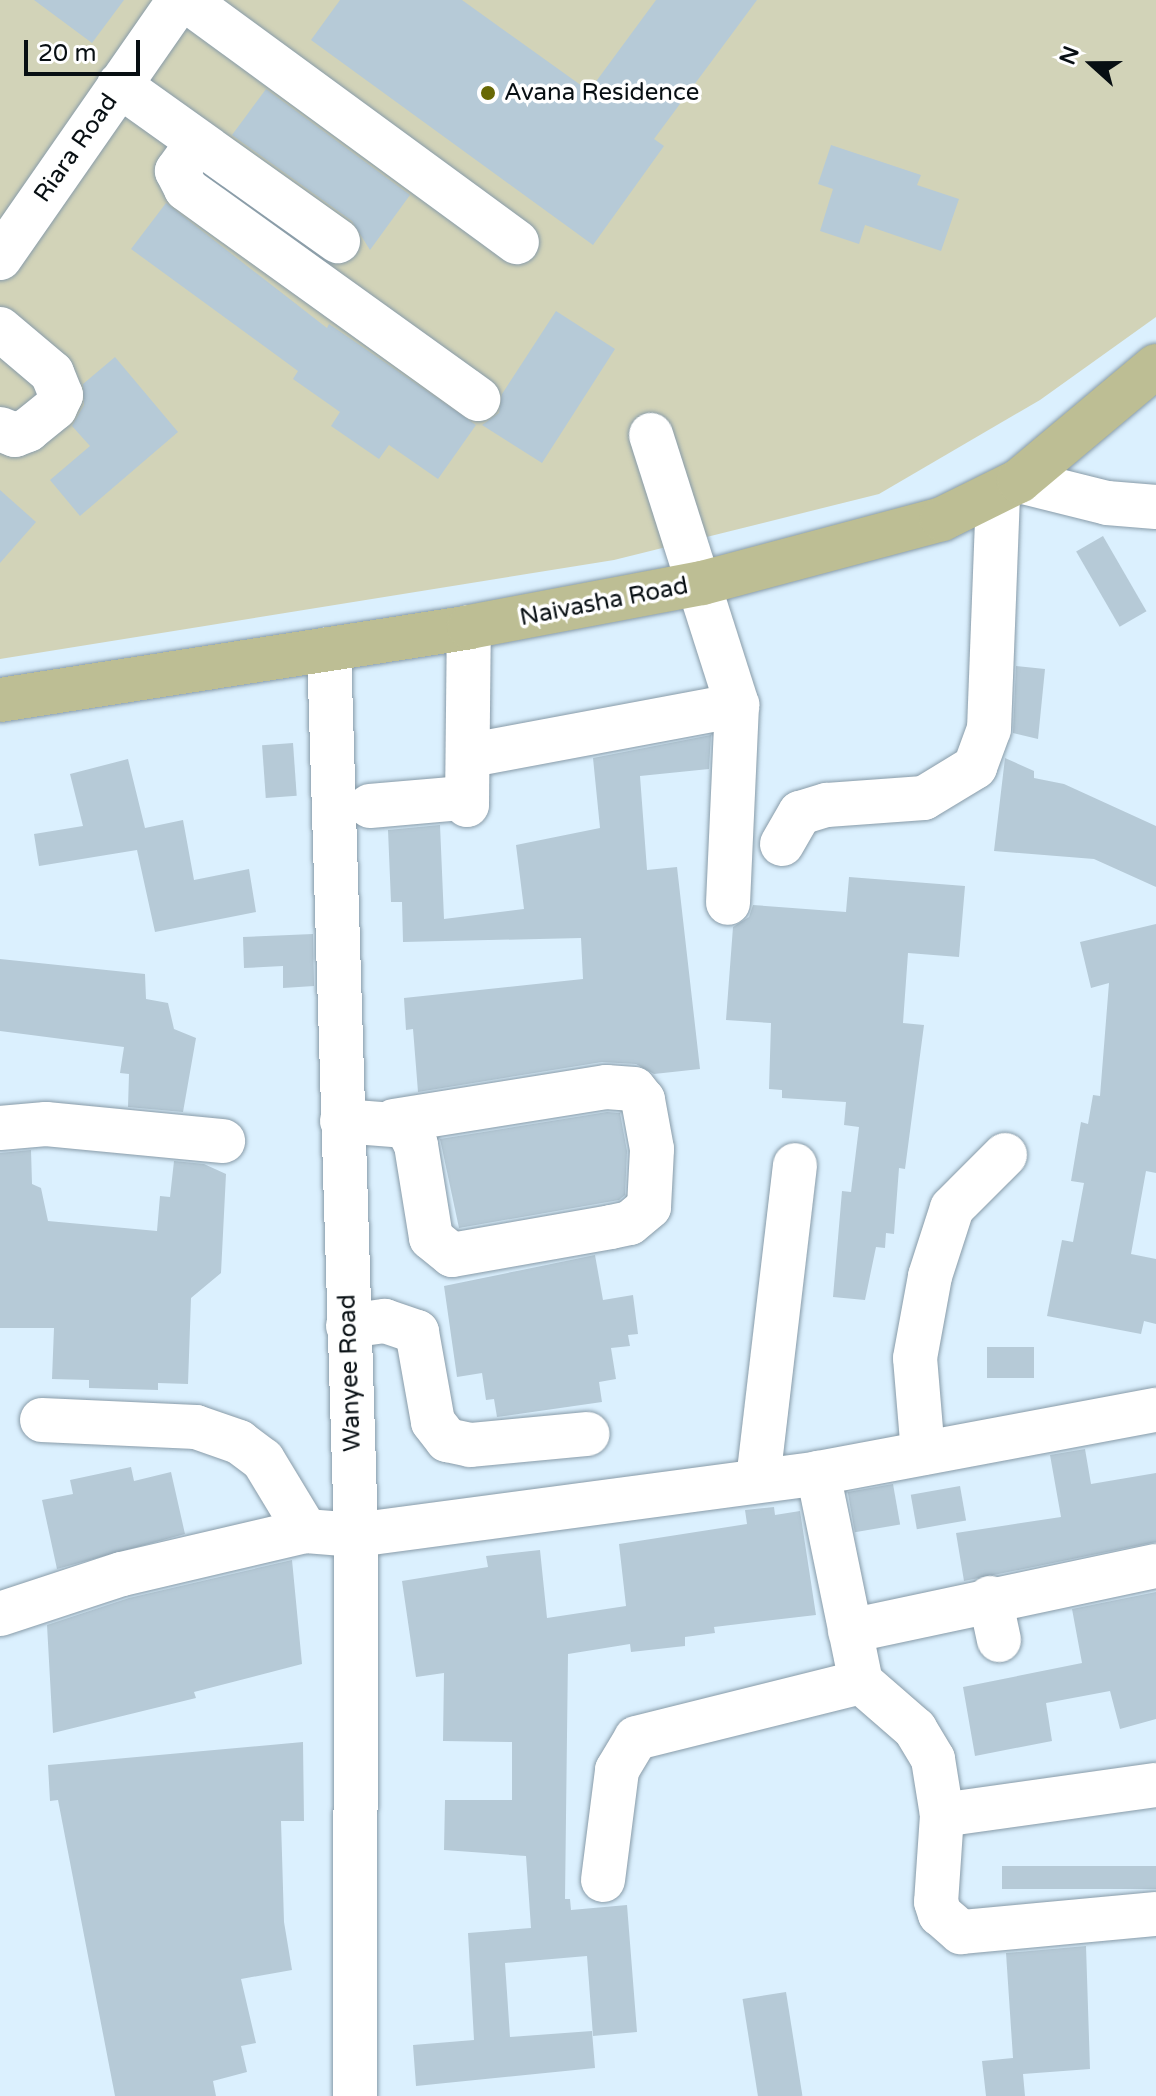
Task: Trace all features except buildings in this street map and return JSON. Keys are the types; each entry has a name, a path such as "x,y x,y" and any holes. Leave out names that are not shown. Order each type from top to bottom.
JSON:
{"main road":[{"name":"Naivasha Road","path":"0,700 469,627 702,583 942,519 1009,487 1156,366"}],"street":[{"name":"Riara Road","path":"3,248 179,0"},
{"path":"186,0 517,242"},
{"path":"119,85 338,241"},
{"path":"198,142 177,171 186,189 478,399"},
{"path":"0,329 52,373 61,395 55,408 28,430 15,435 0,429"},
{"path":"651,435 702,583 737,705 728,903"},
{"path":"782,844 800,813 827,805 924,798 975,767 989,729 1009,487 1107,503 1156,507"},
{"path":"370,806 461,798 467,805 471,755 469,627"},
{"name":"Wanyee Road","path":"329,649 356,1535 355,2096"},
{"path":"471,755 737,705"},
{"path":"342,1121 394,1121 606,1087 634,1089 643,1100 652,1149 649,1207 630,1223 452,1255 431,1238 414,1136 394,1121"},
{"path":"0,1128 46,1124 223,1141"},
{"path":"923,1453 915,1358 930,1276 952,1208 1005,1155"},
{"path":"758,1480 795,1165"},
{"path":"348,1326 385,1321 417,1332 433,1422 447,1440 470,1445 587,1434"},
{"path":"0,1614 122,1574 306,1531 356,1535 818,1473 1156,1410"},
{"path":"42,1420 196,1427 239,1442 263,1460 306,1531"},
{"path":"818,1473 861,1682 928,1745 942,1815 936,1902 940,1914 961,1932 1156,1914"},
{"path":"850,1631 994,1619 1156,1566"},
{"path":"603,1880 617,1770 636,1738 861,1682"},
{"path":"942,1815 1156,1785"}],"green space":[{"path":"0,0 1156,0 1156,317 1040,400 879,494 614,560 0,659"}],"place":[{"name":"Avana Residence","path":"488,93"}]}
